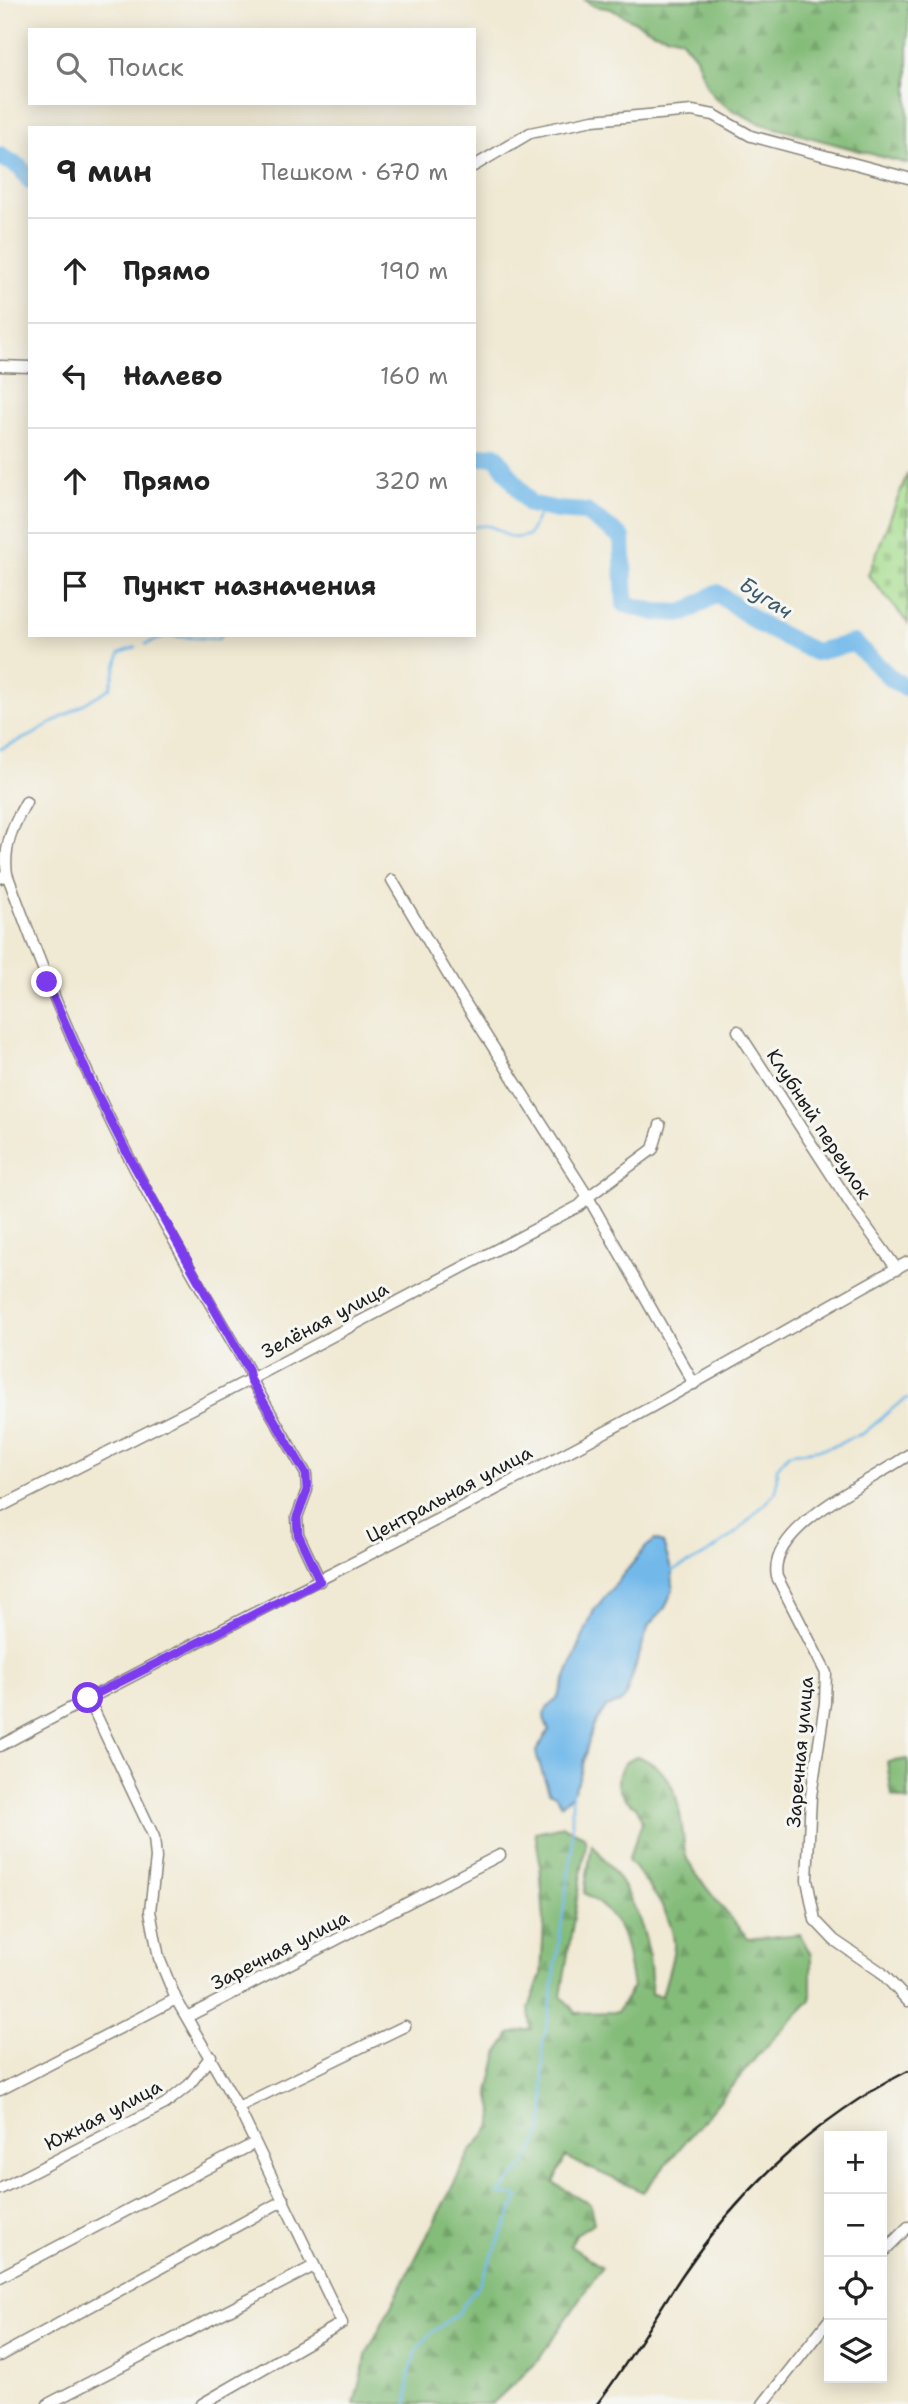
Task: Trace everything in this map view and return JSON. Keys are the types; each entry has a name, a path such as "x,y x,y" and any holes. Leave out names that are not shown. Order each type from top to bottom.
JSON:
{"street":[{"path":"476,165 530,134 593,120 692,111 714,115 751,136 908,178"},
{"path":"0,366 28,367"},
{"path":"26,802 13,825 4,876 91,1082 164,1223 306,1474 307,1490 297,1517 298,1534 320,1581"},
{"path":"393,880 457,990 588,1197 694,1384"},
{"name":"Клубный переулок","path":"738,1031 855,1211 897,1269"},
{"name":"Зелёная улица","path":"0,1507 579,1206 653,1149 660,1125"},
{"name":"Центральная улица","path":"0,1746 694,1384 908,1262"},
{"name":"Заречная улица","path":"908,1455 828,1503 780,1550 775,1569 826,1673 825,1703 811,1796 807,1880 815,1920 834,1940 881,1972 908,2001"},
{"path":"88,1698 154,1838 156,1858 150,1911 159,1958 176,1999 238,2107 342,2323 202,2404"},
{"name":"Заречная улица","path":"187,2017 500,1855"},
{"path":"0,2090 176,1999"},
{"path":"238,2107 405,2026"},
{"name":"Южная улица","path":"0,2189 165,2104 189,2085 211,2056"},
{"path":"0,2277 255,2143"},
{"path":"0,2356 284,2200"},
{"path":"887,2248 908,2227"},
{"path":"48,2404 314,2266"},
{"path":"763,2404 824,2326"}],"green space":[{"path":"585,0 908,0 908,164 761,124 734,111 716,99 706,85 696,57 681,39 654,32 611,9 594,6"},
{"path":"908,472 908,623 868,575"},
{"path":"637,1756 659,1769 667,1778 676,1798 688,1861 748,1939 800,1934 811,1955 811,2000 758,2055 643,2192 565,2157 554,2183 590,2204 594,2223 576,2234 570,2246 602,2267 537,2362 492,2404 354,2404 367,2353 471,2150 491,2128 494,2115 489,2092 498,2053 510,2034 531,2029 529,2008 541,1975 544,1923 540,1861 535,1832 563,1826 584,1836 586,1844 561,1996 576,2013 617,2012 633,1987 625,1944 616,1923 609,1913 584,1893 592,1844 618,1878 637,1913 648,1951 651,1994 662,1996 673,1954 672,1930 657,1898 628,1860 642,1823 636,1807 622,1794 618,1781 625,1763"},
{"path":"908,1759 908,1801 892,1796 887,1762"}],"water":[{"path":"655,1540 663,1543 672,1572 673,1589 665,1608 649,1625 625,1698 620,1703 606,1707 594,1726 579,1779 562,1805 555,1795 549,1792 537,1757 536,1751 549,1730 545,1713 557,1699 594,1610 646,1547"}],"waterway":[{"name":"Бугач","path":"0,156 21,168 28,178"},
{"name":"Бугач","path":"476,458 495,455 530,504 557,510 586,512 622,538 625,604 655,612 684,613 717,593 763,626 815,652 854,643 893,680 908,688"},
{"path":"476,527 490,526 508,536 521,537 529,535 539,514 557,510"},
{"path":"146,644 164,637"},
{"path":"184,637 220,637"},
{"path":"0,749 34,734 110,688 120,653 136,647"},
{"path":"670,1572 707,1554 737,1532 776,1492 777,1468 788,1454 828,1447 862,1434 908,1398"},
{"path":"407,2404 409,2372 416,2351 430,2334 458,2313 481,2281 519,2196 499,2194 525,2164 545,2119 542,2043 548,2021 572,1848 572,1790"}],"railway":[{"path":"597,2404 705,2243 755,2185 812,2133 875,2089 908,2071"}],"route":[{"path":"47,982 91,1082 126,1151 248,1369 250,1379 306,1474 307,1490 297,1517 298,1534 320,1581 88,1698"}]}
